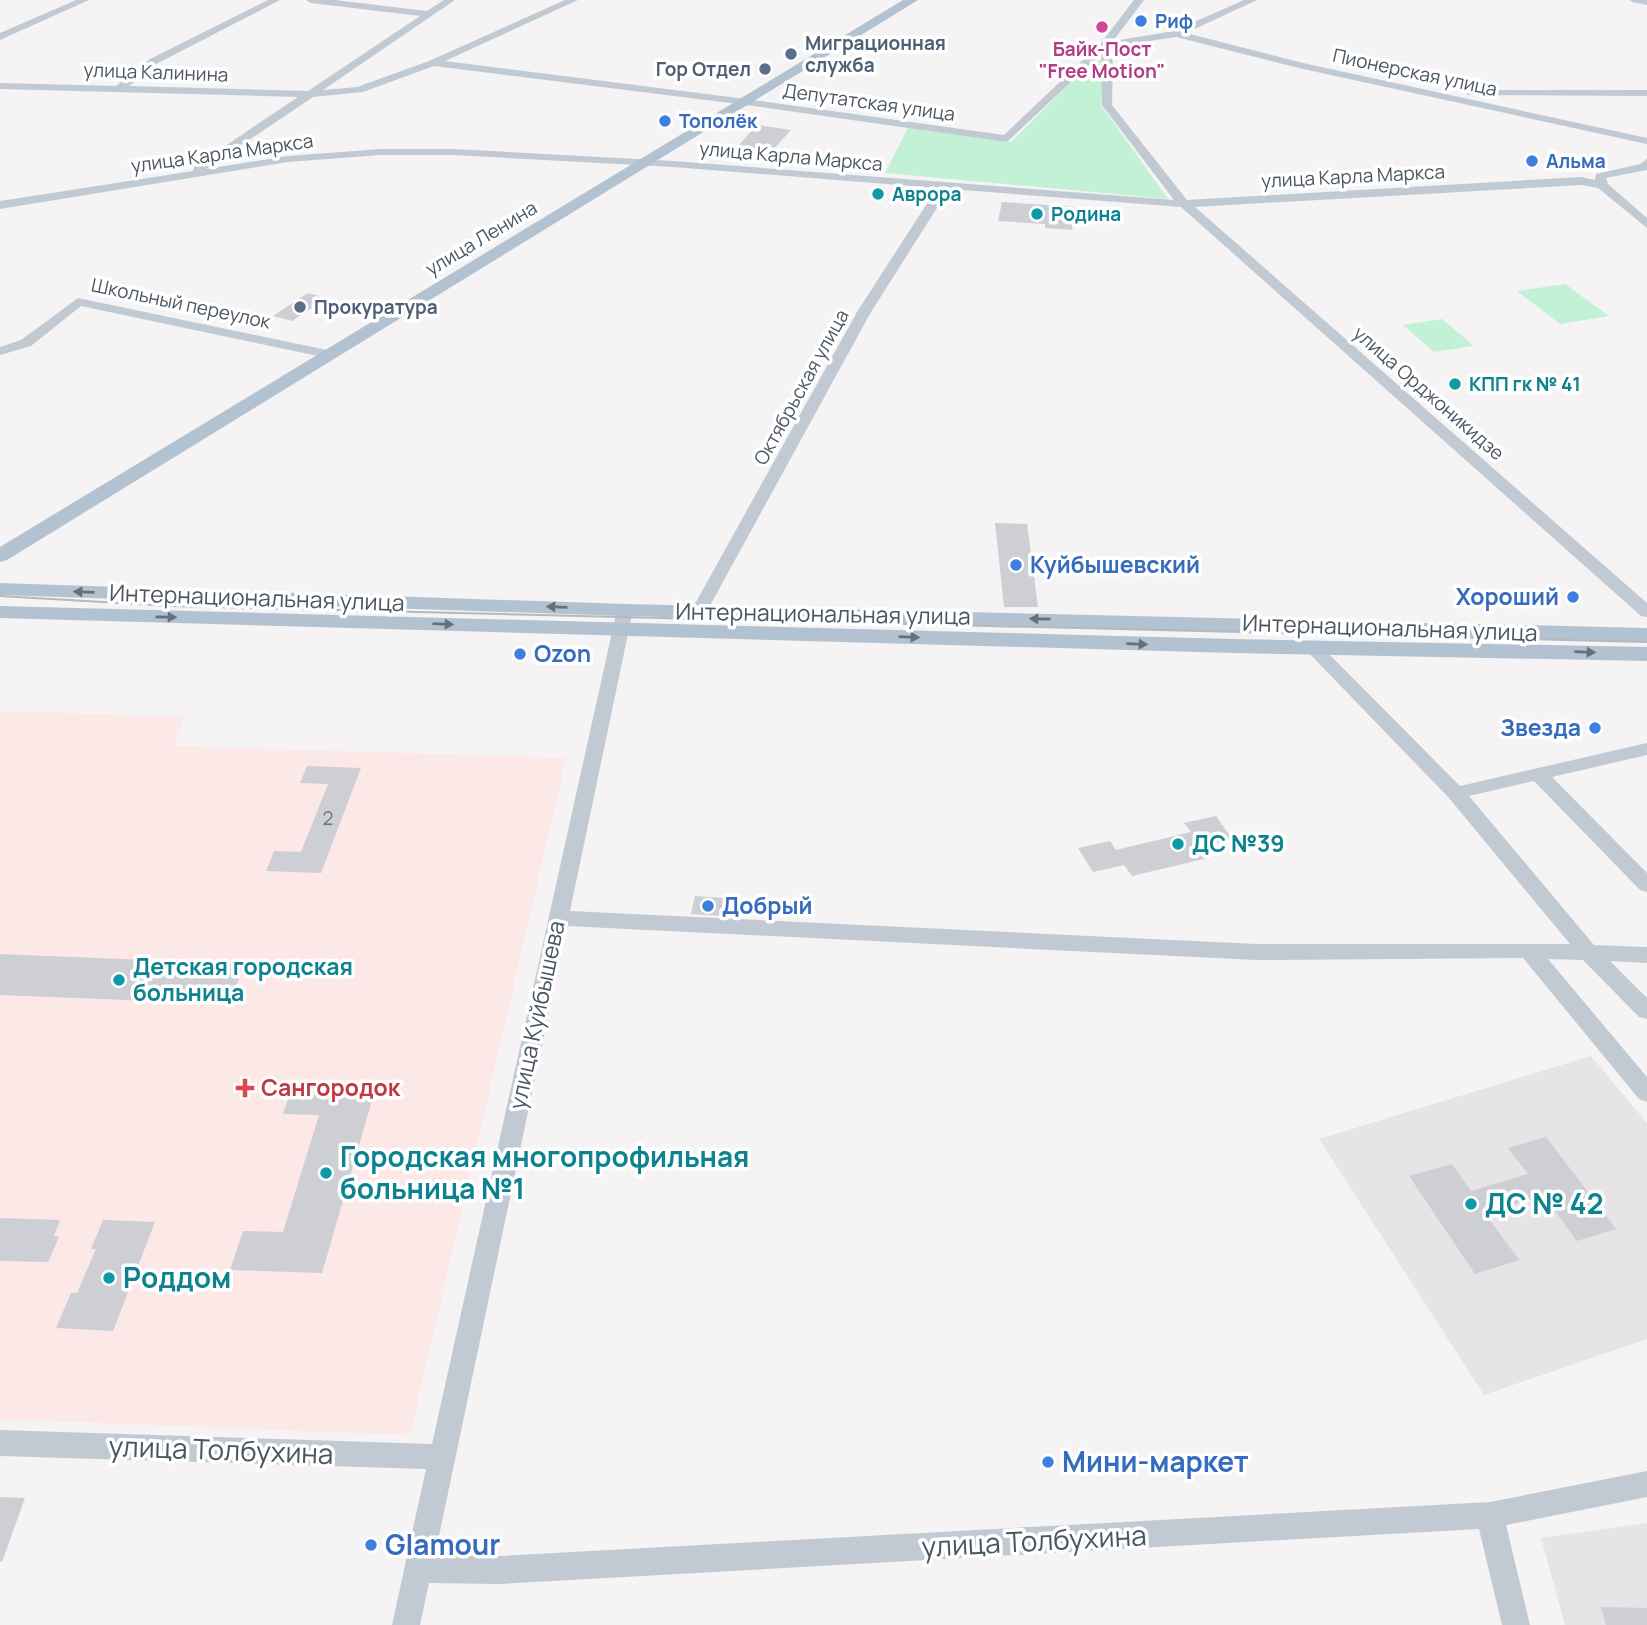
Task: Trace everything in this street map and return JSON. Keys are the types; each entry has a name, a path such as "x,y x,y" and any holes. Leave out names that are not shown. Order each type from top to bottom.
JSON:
{"main road":[{"name":"улица Ленина","path":"0,555 912,0"},
{"name":"Интернациональная улица","path":"0,589 623,619 1312,647 1647,654"},
{"name":"Интернациональная улица","path":"0,612 623,619 699,611 1647,635"}],"street":[{"path":"0,37 84,0"},
{"path":"119,89 154,61 275,0"},
{"path":"311,0 428,14"},
{"path":"191,174 450,0"},
{"name":"улица Калинина","path":"0,86 310,94 359,90 433,63 573,0"},
{"path":"1105,46 1139,0"},
{"path":"1105,46 1176,34 1252,0"},
{"path":"1635,0 1647,2"},
{"path":"191,174 428,14"},
{"path":"1117,27 1163,38"},
{"name":"Пионерская улица","path":"1176,34 1303,66 1647,141"},
{"name":"Депутатская улица","path":"433,63 746,102 1007,139 1105,46"},
{"name":"улица Орджоникидзе","path":"1105,46 1108,63 1107,105 1184,204 1647,612"},
{"path":"1431,93 1647,93"},
{"name":"улица Карла Маркса","path":"0,205 288,159 381,152 453,152 791,172 944,187 1184,204 1581,181 1602,185"},
{"path":"1647,162 1644,167 1600,176 1602,185 1647,224"},
{"name":"Октябрьская улица","path":"699,611 864,312 944,187"},
{"name":"Школьный переулок","path":"0,351 26,343 78,302 327,354"},
{"name":"улица Куйбышева","path":"406,1625 623,619"},
{"path":"1312,647 1456,793 1589,953 1647,1011"},
{"path":"1456,793 1640,751 1647,767"},
{"path":"1538,774 1647,885"},
{"path":"558,918 1256,952 1529,950 1647,955"},
{"path":"1529,950 1647,1093"},
{"name":"улица Толбухина","path":"0,1443 442,1457"},
{"name":"улица Толбухина","path":"418,1569 499,1570 1490,1515 1647,1484"},
{"path":"1490,1515 1517,1625"}],"shaded area":[{"name":"Сангородок","path":"3,711 185,717 173,746 566,758 410,1435 0,1419 0,716"},
{"path":"1591,1056 1647,1123 1647,1339 1484,1395 1319,1139"},
{"path":"1647,1523 1647,1625 1565,1625 1541,1538"}],"green space":[{"path":"1093,60 1105,61 1101,105 1168,199 885,173 908,128 1011,142"},
{"path":"1565,284 1609,316 1560,324 1517,291"},
{"path":"1442,319 1473,346 1434,352 1403,325"}],"building":[{"path":"757,125 791,130 772,151 738,146"},
{"name":"Родина","path":"1002,202 1076,207 1072,230 1045,228 1045,224 998,221"},
{"name":"Прокуратура","path":"308,293 327,298 292,321 273,316"},
{"name":"Куйбышевский","path":"995,523 1027,524 1038,607 1004,607"},
{"path":"307,766 361,768 321,873 266,871 274,851 301,852 328,784 300,783"},
{"name":"ДС №39","path":"1216,816 1232,839 1200,847 1208,858 1132,876 1124,865 1093,872 1078,848 1110,841 1116,850 1191,832 1184,823"},
{"name":"Добрый","path":"695,896 724,898 721,916 691,914"},
{"name":"Детская городская больница","path":"0,954 244,964 230,1004 0,995"},
{"name":"Городская многопрофильная больница №1","path":"294,1081 377,1083 322,1273 230,1270 243,1231 283,1232 319,1115 283,1114"},
{"name":"ДС № 42","path":"1546,1137 1616,1229 1577,1241 1544,1196 1485,1213 1519,1260 1475,1274 1409,1176 1452,1164 1471,1191 1528,1174 1508,1148"},
{"path":"0,1218 60,1220 54,1236 59,1237 48,1262 0,1261"},
{"name":"Роддом","path":"103,1220 155,1222 113,1331 56,1328 71,1293 77,1293 96,1249 91,1249"},
{"path":"0,1497 25,1498 2,1562 0,1561"},
{"path":"1601,1607 1647,1608 1647,1625 1606,1625"}],"tram line":[{"path":"0,596 171,606 1647,642"}],"place":[{"name":"Риф","path":"1141,21"},
{"name":"Байк-Пост \"Free Motion\"","path":"1102,27"},
{"name":"Миграционная служба","path":"791,54"},
{"name":"Гор Отдел","path":"765,69"},
{"name":"Тополёк","path":"665,121"},
{"name":"Альма","path":"1532,161"},
{"name":"Аврора","path":"878,194"},
{"name":"Родина","path":"1037,214"},
{"name":"Прокуратура","path":"300,307"},
{"name":"КПП гк № 41","path":"1455,384"},
{"name":"Куйбышевский","path":"1016,565"},
{"name":"Хороший","path":"1573,597"},
{"name":"Ozon","path":"520,654"},
{"name":"Звезда","path":"1595,728"},
{"name":"ДС №39","path":"1178,844"},
{"name":"Добрый","path":"708,906"},
{"name":"Детская городская больница","path":"119,980"},
{"name":"Сангородок","path":"245,1088"},
{"name":"Городская многопрофильная больница №1","path":"326,1173"},
{"name":"ДС № 42","path":"1471,1204"},
{"name":"Роддом","path":"109,1278"},
{"name":"Мини-маркет","path":"1048,1462"},
{"name":"Glamour","path":"371,1545"}]}
